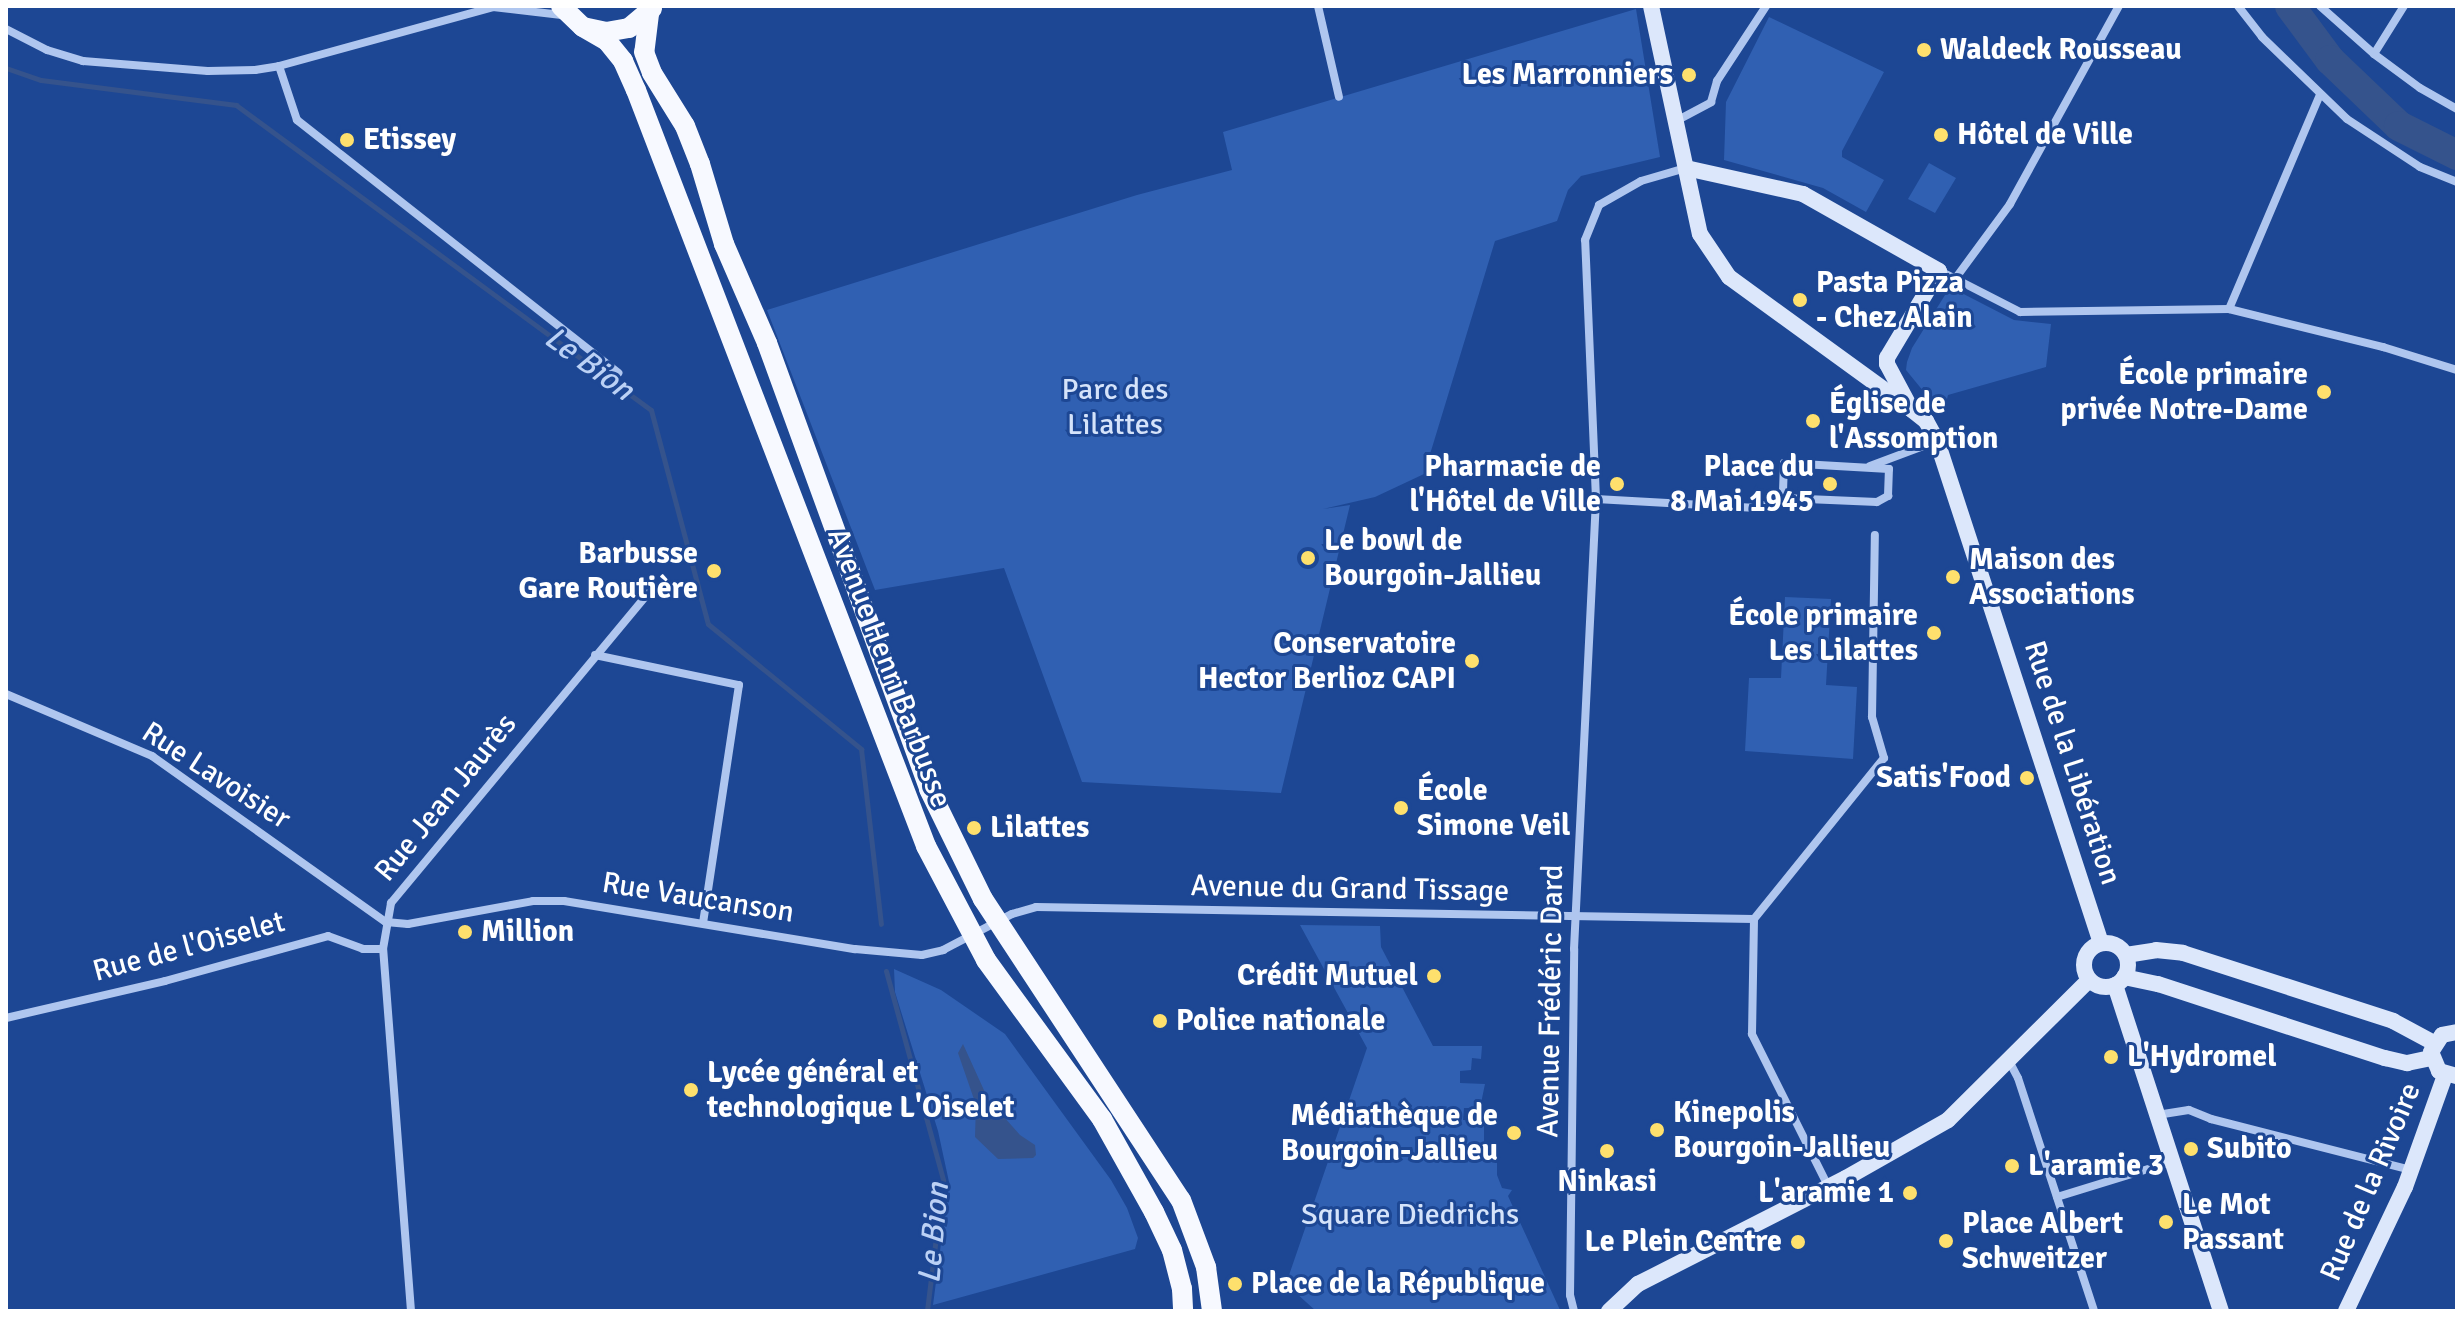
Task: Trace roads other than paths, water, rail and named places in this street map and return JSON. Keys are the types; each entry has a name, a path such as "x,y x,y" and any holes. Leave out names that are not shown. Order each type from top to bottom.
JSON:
{"main road":[{"path":"571,17 606,32 629,28 651,10"},
{"name":"Avenue Henri Barbusse","path":"651,10 644,52 652,73 685,126 695,151 724,244 767,343 929,789 997,921 1181,1200 1206,1267 1212,1311"},
{"name":"Avenue Henri Barbusse","path":"571,17 607,41 623,61 636,90 917,828 986,960 1102,1119 1124,1158 1172,1250 1182,1289 1183,1311"}],"street":[{"path":"6,29 47,50 83,61 208,71 279,66 494,6 571,17"},
{"path":"1318,6 1339,97"},
{"name":"Rue de la Libération","path":"1651,6 1700,234 1729,277 1926,421 1937,441 2101,943"},
{"path":"1675,121 1697,113 1711,102 1717,81 1766,6"},
{"path":"1955,279 2010,204 2119,6"},
{"path":"2238,6 2262,37 2347,119 2420,167 2457,182"},
{"path":"2320,6 2374,54 2420,88 2457,109"},
{"path":"2374,54 2404,6"},
{"path":"279,66 297,120 618,373"},
{"path":"2229,309 2320,95"},
{"path":"1686,168 1803,194 1939,271 2020,312 2229,309 2383,347 2457,370"},
{"name":"Avenue Frédéric Dard","path":"1574,1311 1570,1295 1575,916 1596,499 1585,240 1599,205 1641,181 1686,168"},
{"path":"1858,370 1887,364 1939,271"},
{"path":"1887,364 1912,410"},
{"path":"1866,467 1937,441"},
{"path":"1596,499 1757,508 1783,498 1877,502 1888,496 1889,469 1784,463 1783,498"},
{"path":"1828,1186 1752,1034 1754,919 1884,758 1872,717 1875,535"},
{"name":"Rue Jean Jaurès","path":"411,1311 383,949 391,903 407,879 648,593"},
{"path":"595,655 739,685 703,922"},
{"name":"Rue Lavoisier","path":"6,694 152,756 386,922"},
{"name":"Rue Vaucanson","path":"386,922 408,924 533,901 564,901 855,949 922,955 973,936 997,921"},
{"name":"Avenue du Grand Tissage","path":"997,921 1036,907 1754,919"},
{"name":"Rue de l'Oiselet","path":"6,1018 165,981 328,936 363,949 383,949"},
{"path":"2089,980 2084,963 2092,947 2101,943 2116,945 2126,955"},
{"path":"2126,955 2156,950 2183,953 2393,1021 2432,1051 2451,1076"},
{"path":"2126,955 2120,981 2171,1162 2215,1283 2221,1311"},
{"path":"2089,980 2106,987 2120,981 2158,984 2407,1063 2432,1051 2442,1035 2457,1032"},
{"path":"1609,1311 1638,1284 1948,1120 2089,980"},
{"path":"2009,1061 2018,1078 2094,1311"},
{"name":"Rue de la Rivoire","path":"2346,1311 2412,1170 2451,1076"},
{"path":"2157,1115 2189,1110 2211,1119 2412,1170"},
{"path":"2057,1197 2171,1162"}],"waterway":[{"path":"2290,6 2330,60 2399,126 2457,155"},
{"name":"Le Bion","path":"6,68 41,80 236,105 651,410 708,624 861,749 881,924"},
{"name":"Le Bion","path":"886,971 943,1180 927,1311"}],"place":[{"name":"Waldeck Rousseau","path":"1924,50"},
{"name":"Les Marronniers","path":"1689,75"},
{"name":"Hôtel de Ville","path":"1941,135"},
{"name":"Etissey","path":"347,140"},
{"name":"Pasta Pizza - Chez Alain","path":"1800,300"},
{"name":"École primaire privée Notre-Dame","path":"2324,392"},
{"name":"Église de l'Assomption","path":"1813,421"},
{"name":"Pharmacie de l'Hôtel de Ville","path":"1617,484"},
{"name":"Place du 8 Mai 1945","path":"1830,484"},
{"name":"Le bowl de Bourgoin-Jallieu","path":"1308,558"},
{"name":"Barbusse Gare Routière","path":"714,571"},
{"name":"Maison des Associations","path":"1953,577"},
{"name":"École primaire Les Lilattes","path":"1934,633"},
{"name":"Conservatoire Hector Berlioz CAPI","path":"1472,661"},
{"name":"Satis'Food","path":"2027,778"},
{"name":"École Simone Veil","path":"1401,808"},
{"name":"Lilattes","path":"974,828"},
{"name":"Million","path":"465,932"},
{"name":"Crédit Mutuel","path":"1434,976"},
{"name":"Police nationale","path":"1160,1021"},
{"name":"L'Hydromel","path":"2111,1057"},
{"name":"Lycée général et technologique L'Oiselet","path":"691,1090"},
{"name":"Kinepolis Bourgoin-Jallieu","path":"1657,1130"},
{"name":"Médiathèque de Bourgoin-Jallieu","path":"1514,1133"},
{"name":"Subito","path":"2191,1149"},
{"name":"Ninkasi","path":"1607,1151"},
{"name":"L'aramie 3","path":"2012,1166"},
{"name":"L'aramie 1","path":"1910,1193"},
{"name":"Le Mot Passant","path":"2166,1222"},
{"name":"Place Albert Schweitzer","path":"1946,1241"},
{"name":"Le Plein Centre","path":"1798,1242"},
{"name":"Place de la République","path":"1235,1284"}],"park label":[{"name":"Parc des Lilattes","path":"1115,407"},
{"name":"Square Diedrichs","path":"1410,1215"}]}
